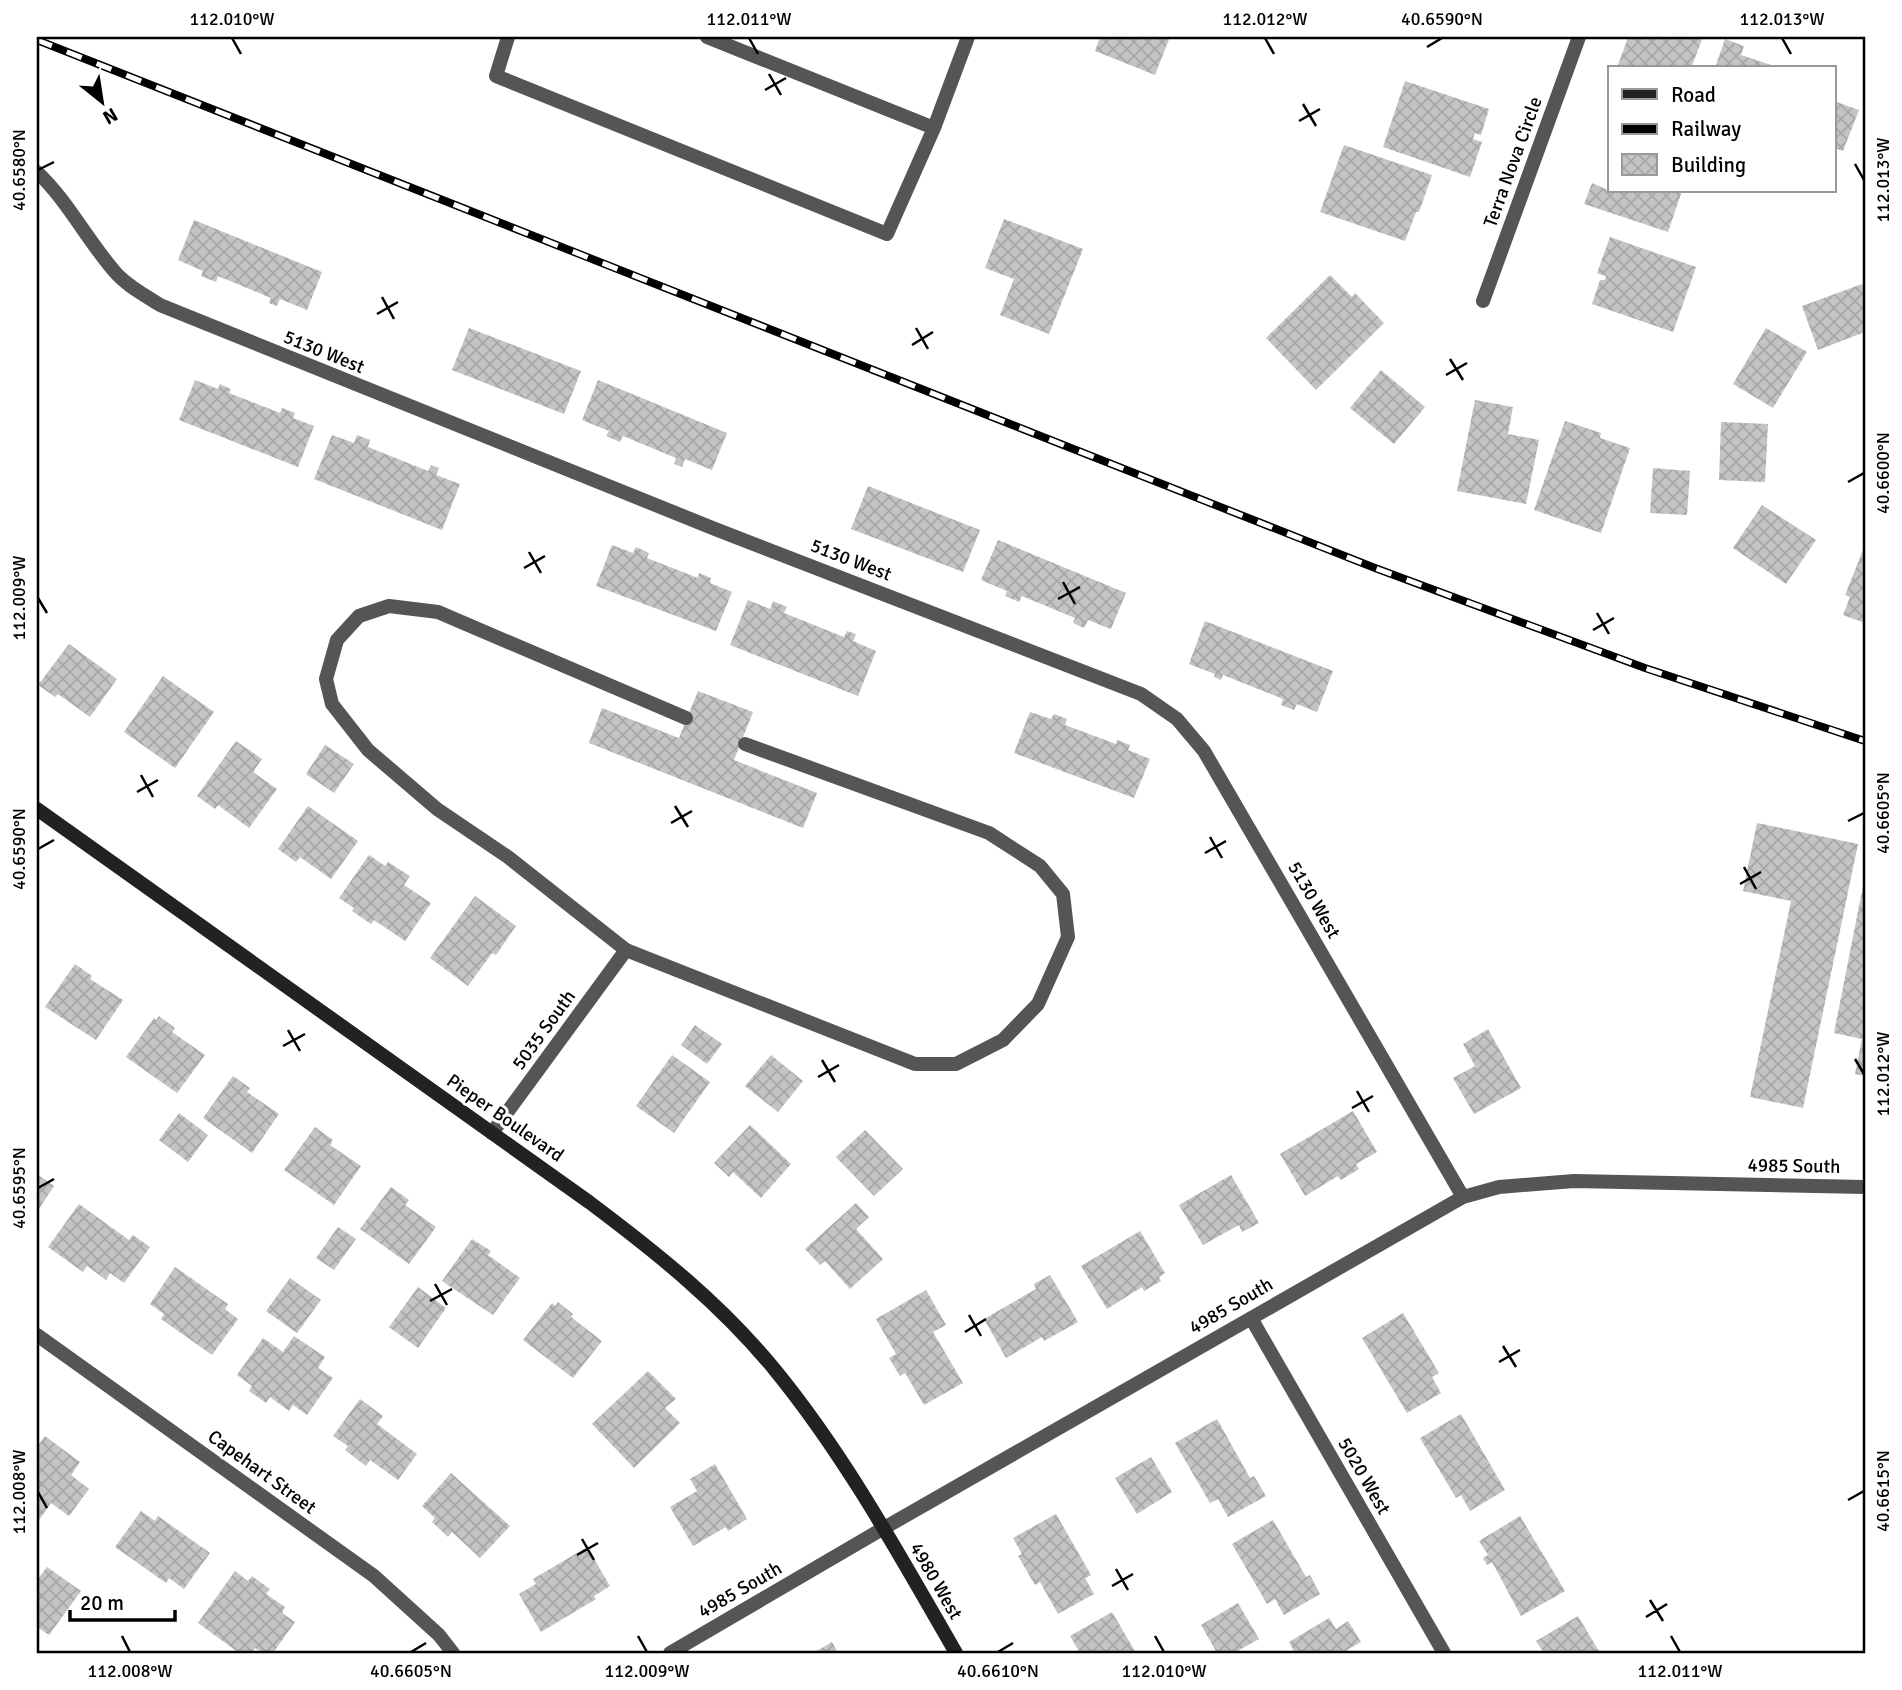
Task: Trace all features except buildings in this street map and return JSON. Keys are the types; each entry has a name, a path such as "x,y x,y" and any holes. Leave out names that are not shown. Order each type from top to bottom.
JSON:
{"street":[{"path":"508,37 496,76 887,234 934,128 968,37"},
{"path":"707,37 934,128"},
{"name":"Terra Nova Circle","path":"1483,301 1579,37"},
{"name":"5130 West","path":"37,172 52,186 116,273 160,305 689,518 1141,694 1177,719 1204,751 1462,1197"},
{"path":"686,718 438,612 389,606 359,616 337,640 326,679 332,704 368,750 437,808 508,857 626,950 915,1064 956,1064 1003,1040 1038,1004 1068,937 1063,894 1040,866 989,833 745,744"},
{"name":"Pieper Boulevard","path":"37,808 664,1258 730,1321 774,1369 814,1420 884,1528"},
{"name":"5035 South","path":"492,1133 626,950"},
{"name":"4985 South","path":"670,1653 1462,1197 1499,1186 1574,1181 1865,1187"},
{"name":"5020 West","path":"1251,1318 1444,1653"},
{"name":"Capehart Street","path":"37,1335 374,1576 439,1635 453,1653"},
{"name":"4980 West","path":"884,1528 956,1653"}],"railway":[{"path":"37,40 1375,568 1645,668 1865,741"}]}
